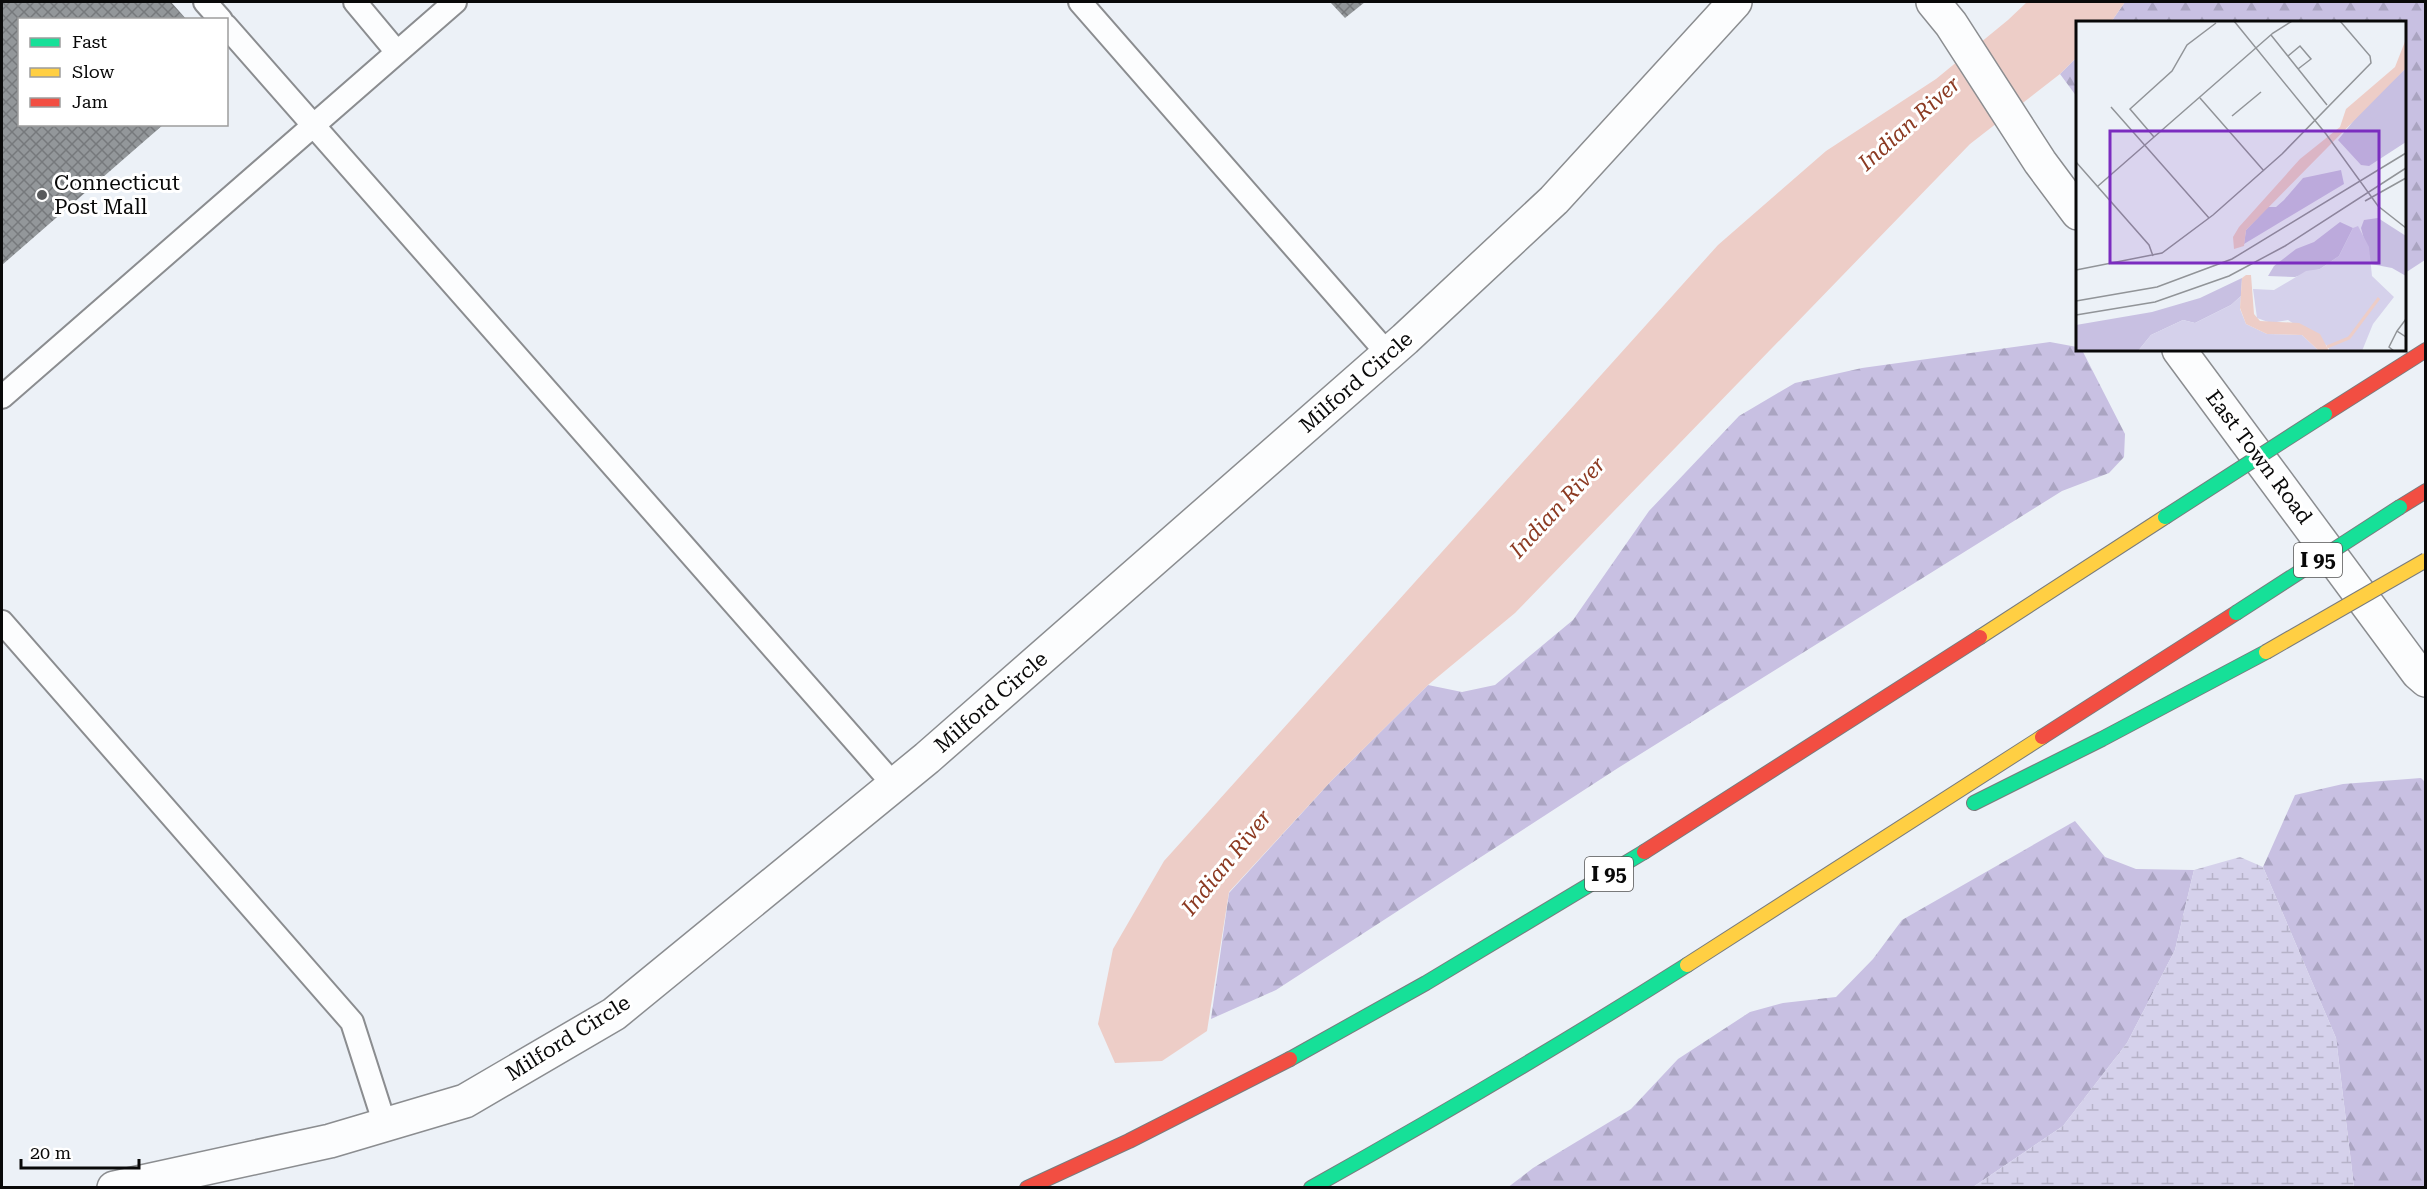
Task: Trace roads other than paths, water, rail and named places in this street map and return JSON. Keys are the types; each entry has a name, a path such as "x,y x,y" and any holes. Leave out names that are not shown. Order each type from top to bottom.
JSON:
{"highway":[{"name":"I 95","path":"1027,1188 1229,1093 1357,1024 1482,951 1716,806 2426,350"},
{"name":"I 95","path":"1311,1188 1459,1105 1583,1031 2426,491"},
{"path":"1965,807 2102,739 2266,652 2426,560"},
{"path":"1827,875 1943,818"}],"street":[{"name":"Milford Circle","path":"114,1188 330,1141 465,1101 614,1014 894,785 1388,354 1554,200 1735,2"},
{"path":"1942,13 2040,162 2076,210"},
{"name":"East Town Road","path":"2180,351 2418,673 2426,680"}],"lane":[{"path":"205,2 218,18"},
{"path":"355,2 396,51"},
{"path":"2,397 396,51 455,2"},
{"path":"1080,2 1388,354"},
{"path":"228,28 894,785"},
{"path":"2,622 352,1022 385,1125"}],"water":[{"name":"Indian River","path":"2027,2 2125,2 2112,21 2076,21 2076,58 2060,74 1970,144 1515,613 1428,685 1332,780 1229,892 1207,1031 1162,1061 1115,1063 1098,1024 1113,949 1164,861 1718,245 1826,151 1936,79"}],"place":[{"name":"Connecticut Post Mall","path":"42,195"}]}
